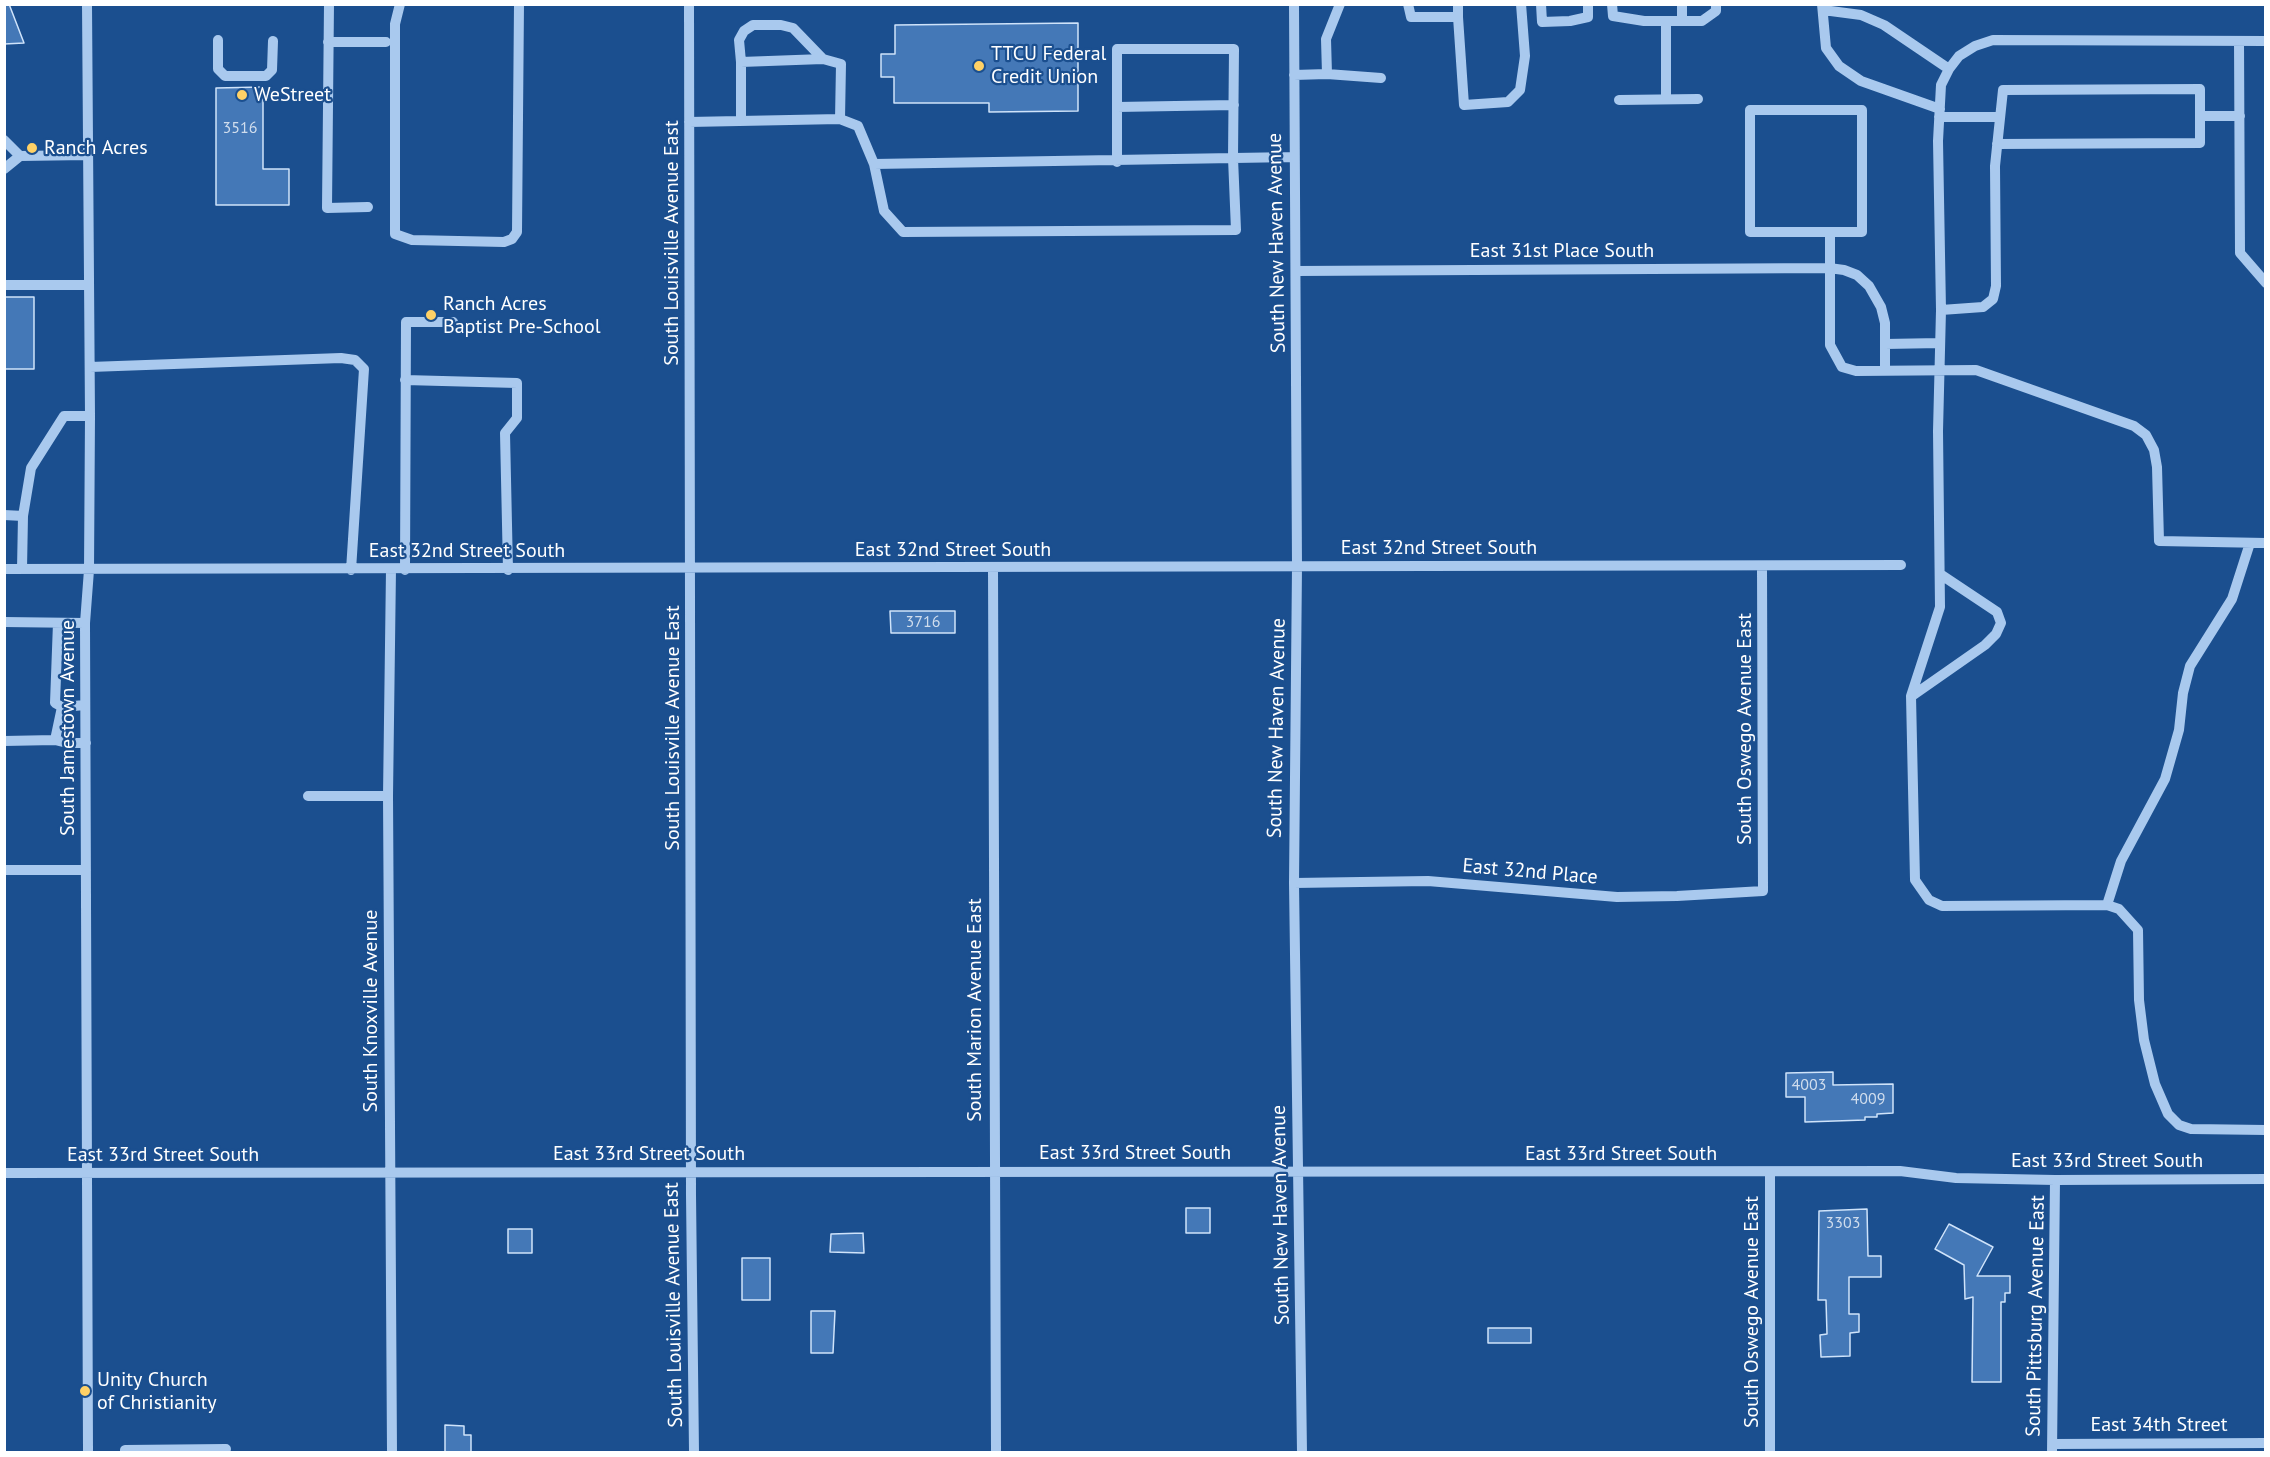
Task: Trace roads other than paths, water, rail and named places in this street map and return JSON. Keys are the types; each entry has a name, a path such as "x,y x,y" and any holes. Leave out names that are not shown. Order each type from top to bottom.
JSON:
{"street":[{"name":"South Jamestown Avenue","path":"87,4 90,367 89,570 85,623 88,1452"},
{"path":"329,4 327,208 368,207"},
{"path":"400,4 395,24 395,234 412,240 504,242 512,239 517,232 519,4"},
{"name":"South Louisville Avenue East","path":"689,4 692,569 690,1172 694,1452"},
{"name":"South New Haven Avenue","path":"1294,4 1297,566 1294,883 1302,1452"},
{"path":"1327,74 1326,39 1340,4"},
{"path":"1408,4 1411,17 1458,17"},
{"path":"1458,4 1464,105 1508,102 1520,90 1526,56 1521,4"},
{"path":"1541,4 1542,22 1570,21 1588,17 1588,4"},
{"path":"1612,4 1613,16 1644,21 1702,21 1716,11 1716,4"},
{"path":"1682,4 1682,21"},
{"path":"1949,69 1884,25 1861,15 1823,7 1826,48 1839,66 1861,81 1940,113 2000,117"},
{"path":"1666,21 1666,98"},
{"path":"741,121 739,40 744,31 753,25 781,25 793,28 823,59"},
{"path":"218,40 218,69 225,76 266,76 272,70 273,41"},
{"path":"2265,41 1993,40 1975,46 1959,56 1949,69 1941,86 1940,113 1941,310 1938,430 1940,607 1911,696 1913,864 1915,880 1921,892 1929,900 1954,908 2108,905 2124,913 2138,930 2139,1000 2144,1040 2155,1083 2168,1114 2180,1125 2204,1130 2265,1130"},
{"path":"2239,41 2240,253 2265,283"},
{"path":"328,42 386,42"},
{"path":"689,122 840,119 858,126 874,164 884,211 903,232 1236,230 1233,158 1234,49 1117,49 1118,162"},
{"path":"741,62 823,59 842,64 840,119"},
{"path":"1294,75 1327,74 1381,78"},
{"path":"1941,310 1983,307 1992,299 1996,285 1997,144 2002,90 2200,89 2200,143 1997,144"},
{"path":"1618,100 1698,99"},
{"path":"1117,107 1234,105"},
{"path":"1750,110 1862,110 1862,232 1830,232 1750,232 1750,110"},
{"path":"2200,116 2240,116"},
{"path":"4,140 20,156"},
{"path":"4,169 20,156 87,155"},
{"path":"874,164 1118,162 1294,157"},
{"path":"1830,232 1828,267 1830,345 1835,358 1842,367 1856,371 1976,370 2134,426 2146,435 2154,450 2157,467 2159,541 2265,543"},
{"name":"East 31st Place South","path":"1296,271 1828,267 1857,274 1869,286 1881,306 1885,370"},
{"path":"4,285 88,285"},
{"path":"405,570 406,322 453,322"},
{"path":"1885,344 1940,343"},
{"path":"90,367 341,358 355,360 364,369 351,570"},
{"path":"405,380 517,382 517,418 505,433 508,570"},
{"path":"22,569 23,516 31,468 64,416 90,416"},
{"path":"4,515 23,516"},
{"path":"2108,905 2121,861 2165,779 2179,730 2183,693 2190,666 2232,599 2250,543"},
{"name":"East 32nd Street South","path":"4,569 508,570 1901,565"},
{"name":"South Oswego Avenue East","path":"1762,567 1763,891"},
{"name":"South Marion Avenue East","path":"993,568 993,1171 996,1452"},
{"name":"South Knoxville Avenue","path":"391,569 388,796 392,1452"},
{"path":"1911,696 1985,645 1996,634 2001,623 1997,612 1940,574"},
{"path":"4,622 85,623"},
{"path":"58,623 56,703 62,707 85,705"},
{"path":"55,740 62,707"},
{"path":"4,741 55,740 67,743 86,743"},
{"path":"308,796 388,796"},
{"path":"4,870 86,870"},
{"name":"East 32nd Place","path":"1294,883 1428,881 1617,897 1763,891"},
{"name":"East 33rd Street South","path":"4,1173 1900,1171 1956,1178 2265,1179"},
{"name":"South Oswego Avenue East","path":"1770,1172 1770,1452"},
{"name":"South Pittsburg Avenue East","path":"2052,1448 2055,1180"},
{"name":"East 34th Street","path":"2052,1448 2265,1443"},
{"path":"125,1452 125,1450 226,1449"}],"place":[{"name":"TTCU Federal Credit Union","path":"979,66"},
{"name":"WeStreet","path":"242,95"},
{"name":"Ranch Acres","path":"32,148"},
{"name":"Ranch Acres Baptist Pre-School","path":"431,315"},
{"name":"Unity Church of Christianity","path":"85,1391"}]}
